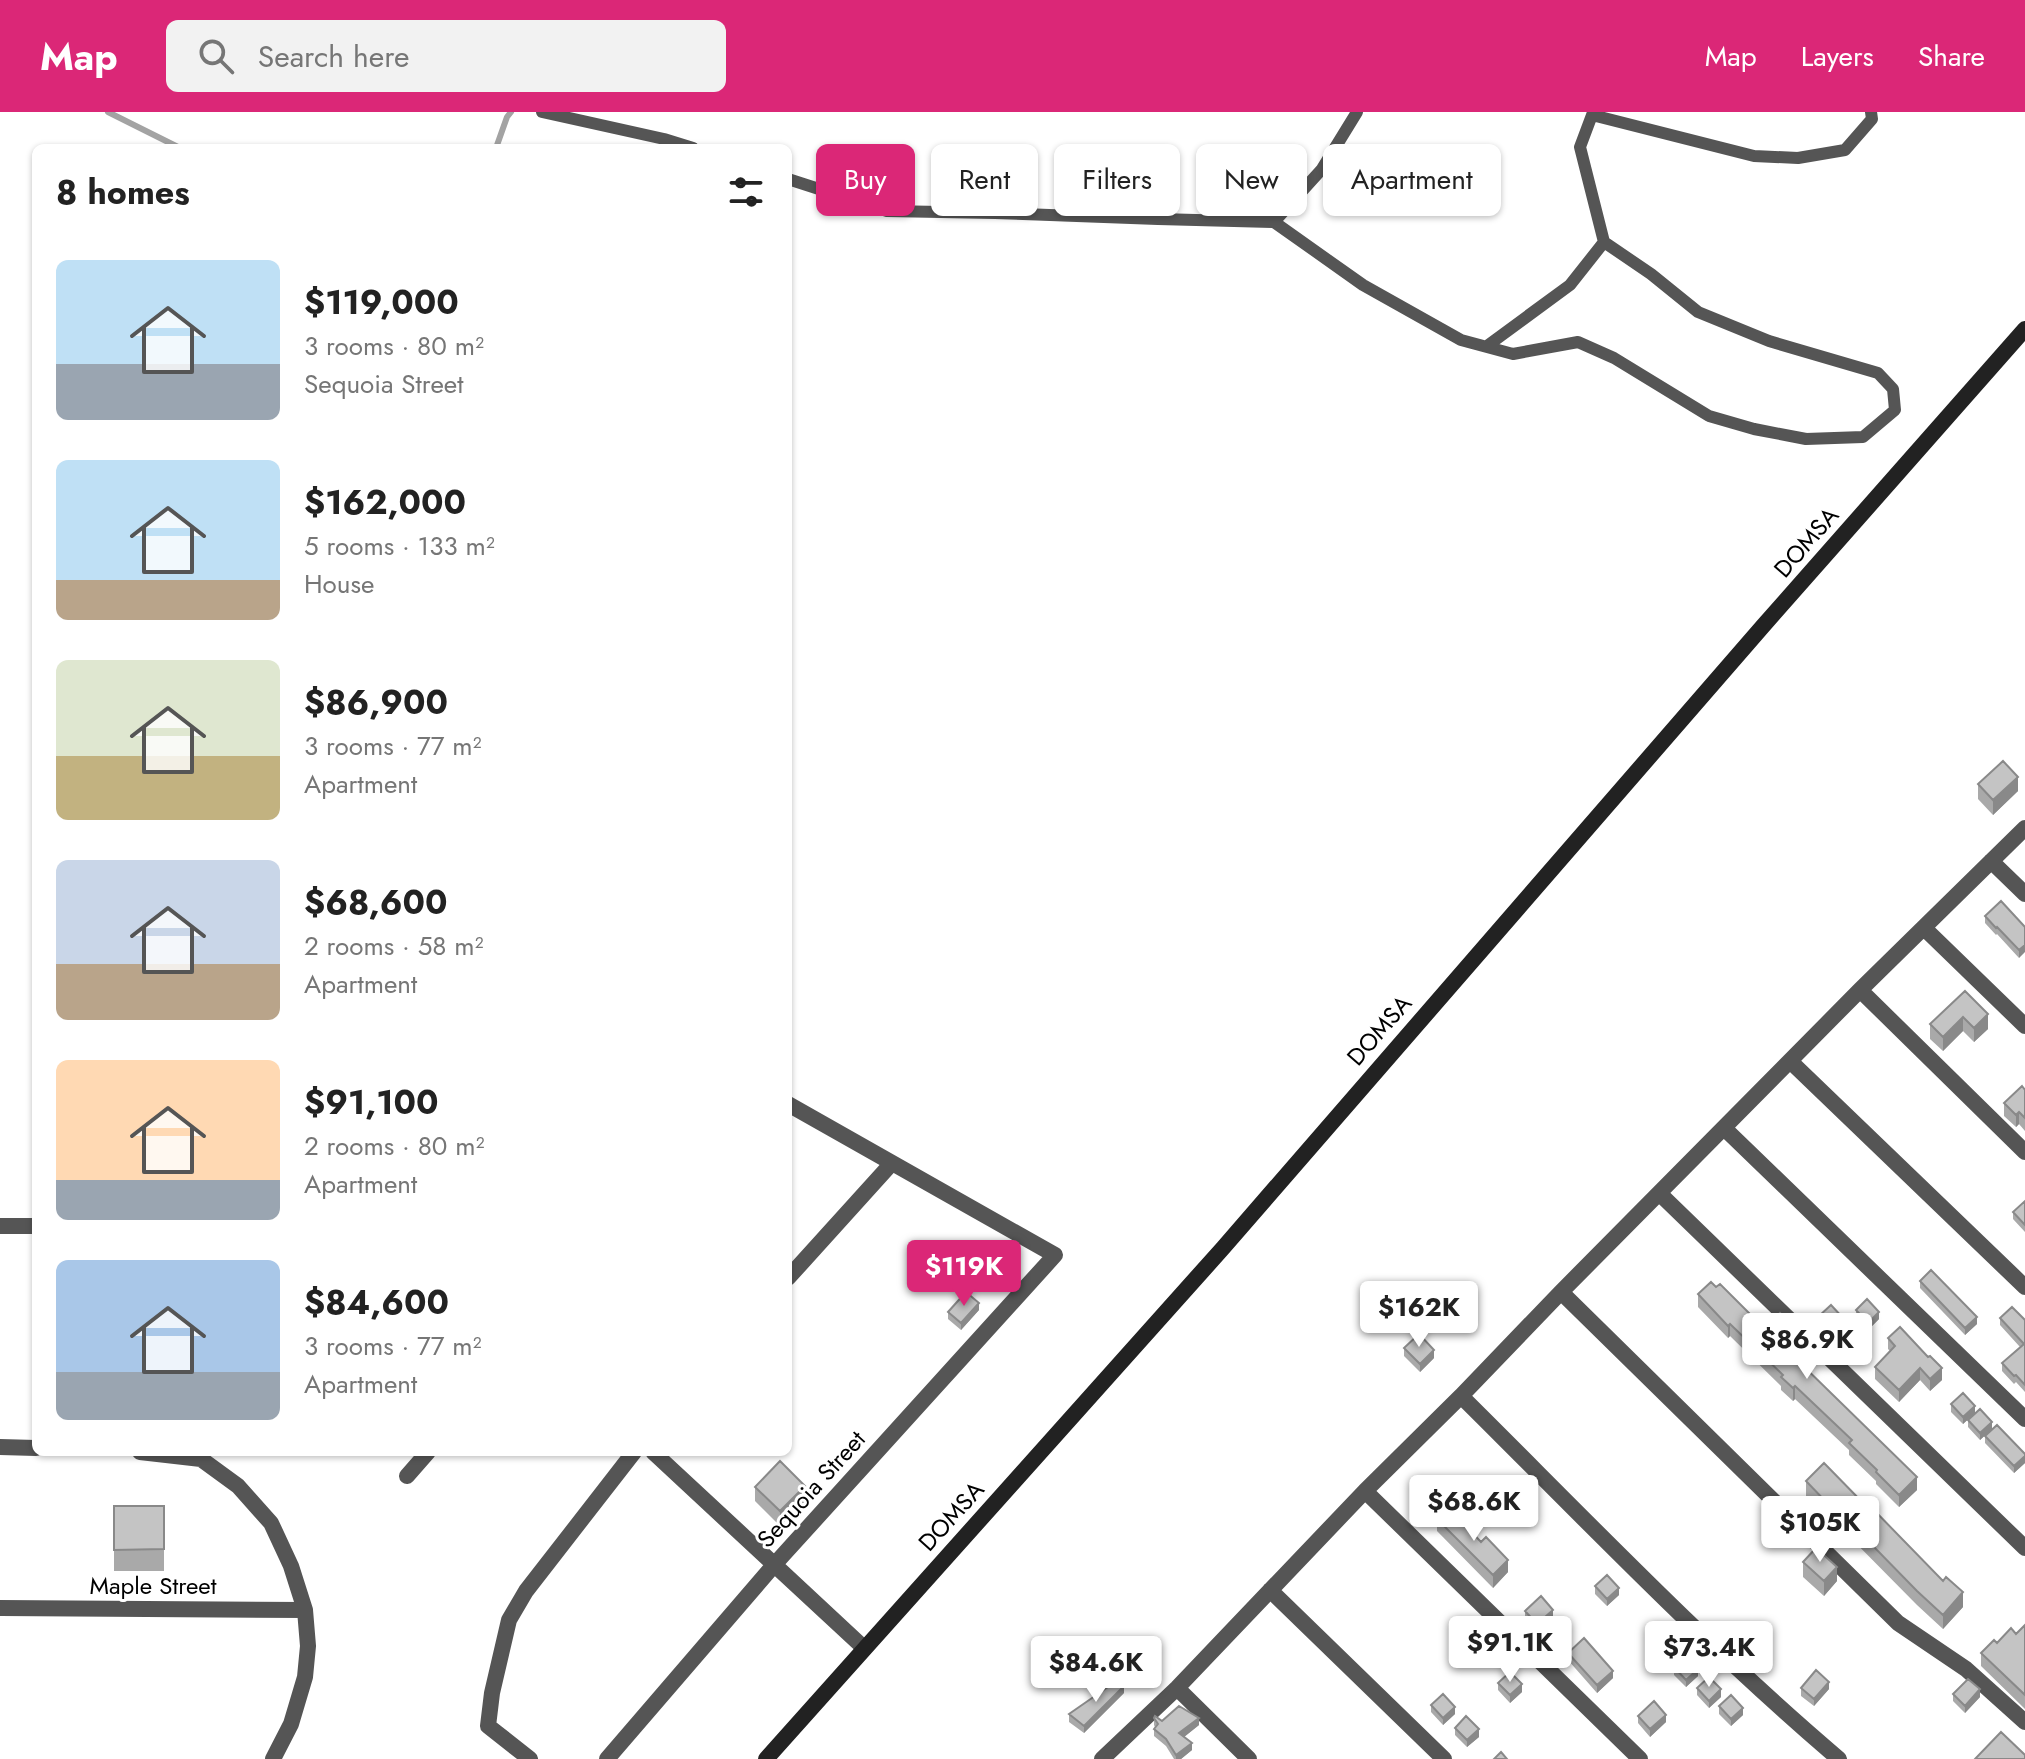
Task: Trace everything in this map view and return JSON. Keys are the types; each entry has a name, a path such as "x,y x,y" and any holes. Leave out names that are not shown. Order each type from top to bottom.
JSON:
{"main road":[{"name":"DOMSA","path":"766,1759 1213,1259 2025,329"}],"street":[{"path":"1102,1759 1177,1688 1561,1292 2025,828"},
{"path":"1991,861 2025,894"},
{"path":"1924,928 2025,1026"},
{"path":"1860,990 2025,1152"},
{"path":"1790,1061 2025,1287"},
{"path":"792,1106 892,1163 792,1274"},
{"path":"1724,1128 2025,1419"},
{"name":"Sequoia Street","path":"607,1759 774,1565 1055,1255 892,1163"},
{"path":"1659,1193 2025,1548"},
{"path":"0,1226 32,1226"},
{"path":"1561,1292 1898,1623 1966,1669 2025,1722"},
{"path":"1461,1396 1755,1686 1839,1759"},
{"path":"0,1447 32,1448"},
{"path":"175,1456 201,1459 238,1486 271,1523 291,1566 305,1610 308,1646 305,1677 291,1724 273,1759"},
{"path":"407,1476 424,1456"},
{"path":"530,1759 488,1726 492,1693 509,1620 526,1591 631,1456"},
{"path":"657,1456 864,1648"},
{"path":"1365,1491 1640,1759"},
{"path":"1270,1590 1444,1759"},
{"name":"Maple Street","path":"0,1608 305,1610"},
{"path":"1177,1688 1249,1759"}],"lane":[{"path":"542,112 680,144"},
{"path":"1274,222 1322,169 1357,112"},
{"path":"792,180 887,211 1274,222 1363,285 1461,340 1513,354 1578,342 1614,358 1709,416 1806,439 1863,437 1895,410 1893,389 1878,373 1769,341 1698,312 1651,274 1604,242 1580,147 1592,115 1754,156 1798,158 1845,150 1872,119 1871,112"},
{"path":"1487,346 1570,285 1604,242"}],"building":[{"path":"2003,761 2018,777 1993,800 1978,784"},
{"path":"2001,901 2025,927 2025,945 2019,950 1985,916"},
{"path":"1965,991 1988,1014 1974,1028 1963,1017 1943,1037 1930,1024"},
{"path":"2022,1086 2025,1090 2025,1118 2019,1112 2016,1115 2004,1103"},
{"path":"2025,1201 2025,1225 2013,1212"},
{"path":"1931,1270 1977,1317 1965,1328 1920,1281"},
{"path":"1711,1282 1716,1287 1720,1284 1765,1329 1780,1313 1806,1339 1791,1354 1917,1477 1899,1495 1849,1443 1852,1440 1795,1386 1793,1388 1781,1377 1783,1375 1730,1324 1728,1326 1698,1294"},
{"path":"966,1292 979,1303 961,1323 948,1312"},
{"path":"1867,1299 1879,1312 1868,1323 1856,1310"},
{"path":"1831,1305 1843,1318 1831,1329 1819,1316"},
{"path":"2012,1307 2025,1320 2025,1385 2002,1363 2024,1344 2000,1318"},
{"path":"1900,1327 1942,1368 1930,1379 1920,1368 1899,1390 1875,1367 1895,1346 1888,1338"},
{"path":"1419,1334 1434,1350 1420,1364 1404,1348"},
{"path":"1963,1393 1975,1406 1963,1417 1951,1404"},
{"path":"1980,1409 1992,1422 1980,1433 1968,1420"},
{"path":"1997,1425 2025,1454 2014,1466 1985,1436"},
{"path":"780,1461 805,1486 780,1511 755,1487"},
{"path":"1824,1463 1943,1581 1946,1577 1963,1592 1943,1615 1806,1481"},
{"path":"1511,1480 1523,1492 1511,1503 1499,1491"},
{"path":"114,1506 164,1506 164,1549 114,1550"},
{"path":"1449,1508 1481,1542 1486,1537 1508,1560 1493,1575 1437,1519"},
{"path":"1816,1548 1837,1567 1824,1581 1803,1562"},
{"path":"1607,1575 1619,1588 1607,1599 1595,1586"},
{"path":"1541,1596 1553,1610 1537,1624 1525,1611"},
{"path":"2025,1625 2025,1695 1981,1653 1994,1640 1997,1643 2011,1628 2016,1634"},
{"path":"1584,1638 1613,1671 1597,1685 1568,1653"},
{"path":"1686,1656 1698,1669 1686,1680 1674,1667"},
{"path":"1816,1670 1829,1682 1814,1699 1801,1688"},
{"path":"1510,1672 1522,1684 1510,1695 1498,1683"},
{"path":"1709,1677 1721,1689 1709,1701 1697,1688"},
{"path":"1968,1679 1980,1689 1965,1706 1953,1694"},
{"path":"1118,1680 1124,1686 1084,1726 1069,1714"},
{"path":"1443,1694 1455,1707 1443,1718 1431,1705"},
{"path":"1731,1695 1743,1708 1731,1719 1719,1706"},
{"path":"1654,1701 1666,1715 1650,1729 1638,1716"},
{"path":"1179,1706 1199,1718 1179,1733 1192,1743 1176,1755 1166,1739 1154,1729 1158,1724 1154,1718 1162,1721"},
{"path":"1466,1716 1479,1729 1467,1740 1455,1728"},
{"path":"2001,1732 2025,1755 2025,1759 1975,1759"},
{"path":"1501,1752 1507,1759 1494,1759"}],"waterway":[{"path":"108,112 172,144"},
{"path":"497,144 511,112"}]}
